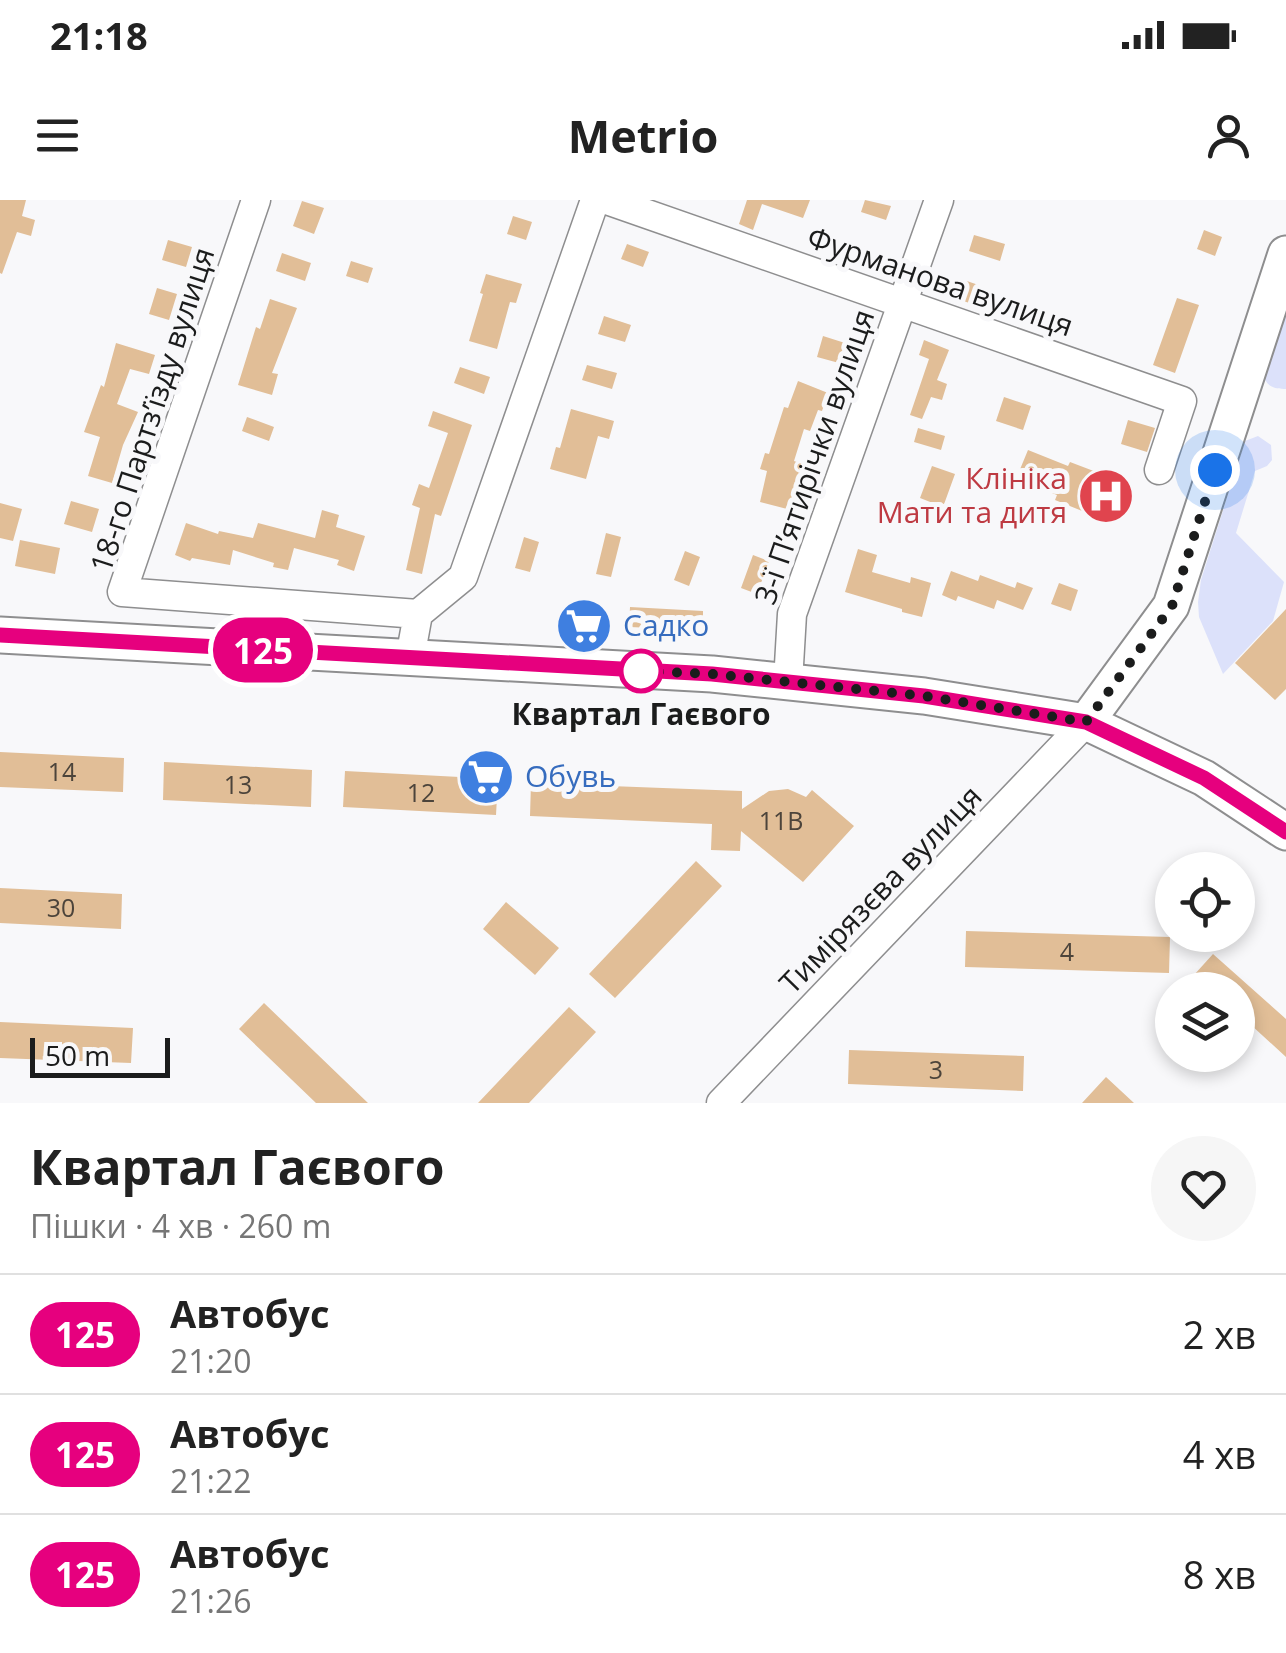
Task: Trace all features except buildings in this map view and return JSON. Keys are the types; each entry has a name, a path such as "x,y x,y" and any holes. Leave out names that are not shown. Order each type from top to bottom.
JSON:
{"main road":[{"path":"1086,722 1172,606 1286,254"},
{"path":"0,635 712,674 924,696 1086,722 1204,778 1286,832"}],"street":[{"name":"18-го Партз’їзду вулиця","path":"256,200 122,592 418,614"},
{"path":"410,658 418,614 463,577 595,200"},
{"name":"Фурманова вулиця","path":"607,200 1182,402 1159,470"},
{"name":"3-ї П’ятирічки вулиця","path":"788,682 792,614 939,200"},
{"name":"Тимірязєва вулиця","path":"721,1103 1086,722"}],"shaded area":[{"path":"1286,312 1286,389 1282,389 1270,386 1264,377"},
{"path":"1258,436 1271,445 1272,460 1255,471 1236,533 1284,582 1273,621 1223,674 1199,617 1201,580 1245,441"}],"bus line":[{"name":"125","path":"0,635 712,674 924,696 1086,722 1204,778 1286,832"}],"place":[{"name":"Клініка Мати та дитя","path":"1106,496"},
{"name":"Садко","path":"584,626"},
{"name":"Квартал Гаєвого","path":"641,671"},
{"name":"Обувь","path":"486,777"}],"route":[{"path":"641,671 712,674 924,696 1086,722 1172,606 1215,470"}]}
